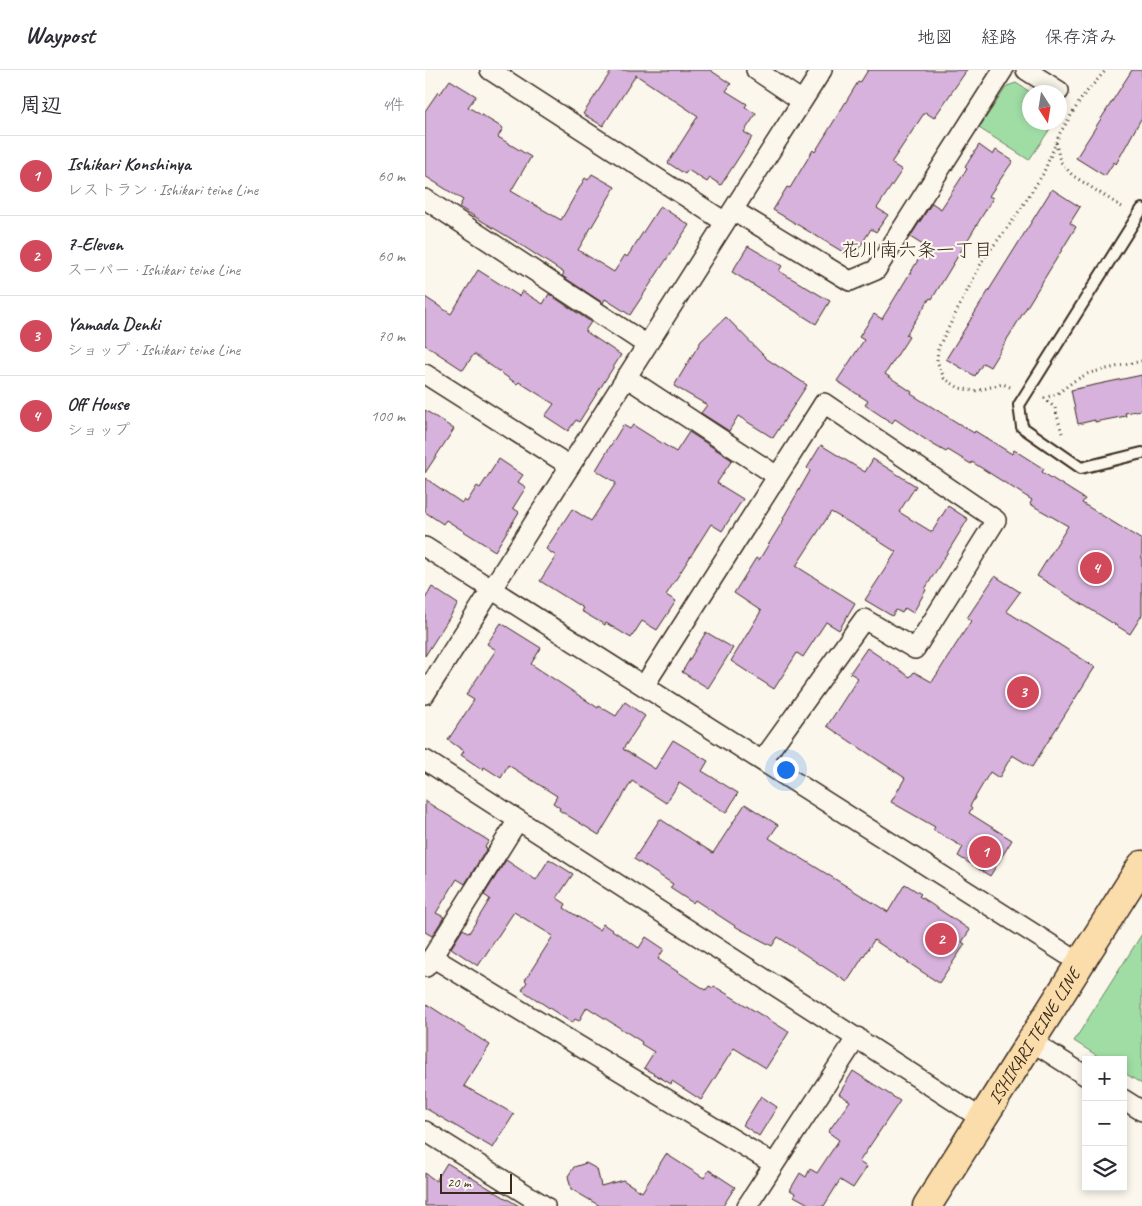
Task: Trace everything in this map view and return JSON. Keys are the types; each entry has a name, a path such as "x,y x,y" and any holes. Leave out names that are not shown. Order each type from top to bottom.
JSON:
{"main road":[{"name":"ISHIKARI TEINE LINE","path":"927,1206 1142,865"}],"street":[{"path":"490,70 729,216 849,281 876,270 1003,70"},
{"path":"756,70 802,101"},
{"path":"425,694 822,70"},
{"path":"1026,70 1050,85"},
{"path":"425,199 647,345"},
{"path":"425,374 570,466"},
{"path":"626,377 777,476"},
{"path":"644,686 824,403 996,520 915,649 864,619 762,761"},
{"path":"425,547 1081,963"},
{"path":"425,760 982,1119"},
{"path":"518,820 428,963 775,1164"},
{"path":"747,1206 857,1037"},
{"path":"1031,1041 1082,1073"},
{"path":"1126,1101 1142,1111"},
{"path":"425,1131 545,1206"}],"lane":[{"path":"1142,209 1019,405 1022,427 1081,468 1142,453"}],"path":[{"path":"1024,395 1003,384 975,391 959,388 944,378 937,361 938,348 984,258 1014,219 1043,174 1060,133 1083,96 1106,70"},
{"path":"1056,142 1060,161 1072,175 1122,207"},
{"path":"1064,437 1055,408 1043,398 1057,394 1074,381 1089,373 1142,361"}],"green space":[{"path":"1016,83 1022,87 1022,130 1049,130 1029,160 979,128 1007,86"},
{"path":"1142,934 1142,1084 1127,1075 1127,1056 1098,1056 1074,1041"}],"building":[{"path":"612,70 710,70 731,84 726,91 747,104 745,107 756,114 744,132 752,137 721,185 710,178 707,182 688,170 685,174 668,163 698,116 636,75 603,126 583,114"},
{"path":"868,70 967,70 934,118 925,112 891,163 902,170 877,208 888,215 876,232 871,229 853,258 773,210 787,187 790,188 813,150 815,152 858,82 860,83"},
{"path":"1132,70 1142,70 1142,117 1116,164 1114,162 1105,176 1076,158"},
{"path":"450,80 476,96 468,107 503,128 498,137 531,157 511,191 561,220 585,178 588,180 592,174 615,187 578,250 614,272 625,255 627,257 660,206 689,225 630,315 605,299 603,303 562,276 564,273 459,207 463,200 425,176 425,111 438,92 440,94"},
{"path":"979,145 993,155 996,150 1013,161 989,196 993,198 932,299 930,298 906,335 909,337 885,374 912,392 911,394 974,433 975,431 1012,454 1014,450 1044,469 1042,472 1085,499 1082,503 1142,540 1142,615 1130,634 1037,576 1068,526 1030,504 1032,500 972,462 971,464 948,450 946,452 895,419 892,423 865,405 868,401 837,381 864,340 859,337 874,314 882,319 926,247 910,237 932,203 941,209 967,169 965,167"},
{"path":"1052,189 1080,207 1070,223 1076,227 990,367 983,363 975,376 946,359"},
{"path":"748,246 782,266 779,271 830,301 816,324 732,272"},
{"path":"478,270 519,296 522,291 543,304 549,294 591,322 585,331 621,355 579,422 576,420 568,431 545,416 554,404 519,382 517,384 474,354 463,370 425,345 425,297 451,314"},
{"path":"726,317 767,359 807,385 773,438 738,416 729,431 701,413 707,405 674,386 701,341"},
{"path":"1142,375 1142,410 1125,413 1126,416 1078,424 1071,390"},
{"path":"425,410 454,429 425,473"},
{"path":"623,425 630,429 633,425 676,452 689,432 732,460 717,483 743,499 722,531 711,524 666,595 676,601 657,630 642,621 631,638 581,611 583,608 540,581 556,556 546,549 572,509 591,521 616,483 596,470"},
{"path":"821,445 865,472 873,459 916,486 899,512 932,532 948,506 968,519 925,589 913,613 905,608 902,613 896,610 892,616 865,600 896,552 878,539 831,512 796,566 855,603 839,630 826,622 803,657 797,653 774,689 731,661 761,611 734,593 756,558 759,560 784,519 810,471 807,468"},
{"path":"499,459 523,475 518,482 526,487 513,508 519,512 495,551 446,520 443,524 425,512 425,478 462,503 464,500 467,502 477,486 480,488"},
{"path":"995,576 1020,592 1006,611 1095,667 1032,767 1012,755 999,778 990,772 970,806 972,808 969,813 1012,840 990,876 958,856 963,847 933,830 935,827 891,802 905,778 827,726 858,678 850,673 867,648 910,677 914,672 932,682 971,621 967,618"},
{"path":"432,587 458,604 425,656 425,599"},
{"path":"501,623 541,648 531,664 598,708 599,706 616,716 625,702 645,716 623,749 655,769 673,740 708,761 702,771 738,793 726,813 679,783 666,803 632,781 599,835 559,810 560,808 553,803 557,796 508,765 501,778 484,767 483,770 461,755 464,751 448,740 474,700 466,695 496,650 487,644"},
{"path":"706,632 733,648 708,688 682,672"},
{"path":"425,801 489,841 485,847 487,848 465,884 457,879 436,913 444,917 432,936 425,932"},
{"path":"745,804 778,825 769,838 888,912 905,884 921,894 919,896 970,930 962,942 965,944 939,983 874,940 847,982 778,937 772,946 738,928 695,900 693,903 670,888 673,884 634,859 660,819 713,853"},
{"path":"549,859 573,874 557,898 566,904 564,908 599,930 603,924 639,948 646,937 664,949 658,959 706,990 709,986 713,988 714,986 789,1032 766,1068 734,1048 701,1100 672,1081 671,1084 644,1068 654,1052 641,1044 642,1042 587,1007 579,1021 575,1019 572,1023 522,990 527,982 525,980 553,936 514,912 478,966 451,948 463,929 469,933 490,899 484,895 506,860 536,880"},
{"path":"425,1003 490,1045 464,1086 514,1114 493,1148 425,1108"},
{"path":"853,1071 900,1101 859,1162 867,1167 853,1188 840,1180 824,1206 812,1206 794,1196 795,1193 790,1190 800,1173 806,1177 810,1169 817,1173 839,1140 828,1132 850,1101 839,1094"},
{"path":"761,1096 777,1107 759,1136 743,1125"},
{"path":"666,1154 704,1178 709,1170 735,1187 723,1206 600,1206 571,1189 568,1176 574,1167 586,1163 597,1169 601,1186 623,1180 642,1192"},
{"path":"447,1163 519,1206 425,1206 425,1173 436,1181"}],"place":[{"name":"Off House","path":"1096,568"},
{"name":"Yamada Denki","path":"1023,692"},
{"name":"Ishikari Konshinya","path":"985,852"},
{"name":"7-Eleven","path":"941,939"}],"district":[{"name":"花川南六条一丁目","path":"917,249"}]}
